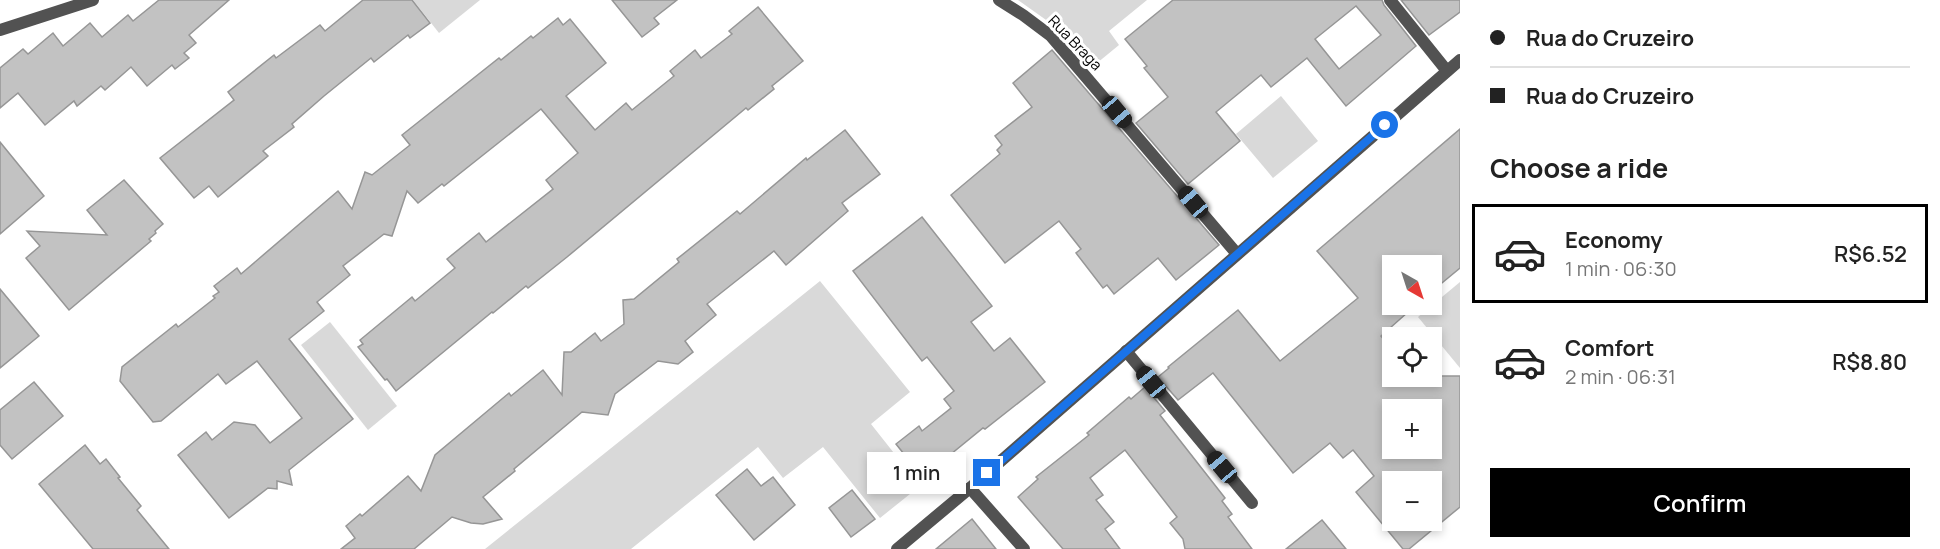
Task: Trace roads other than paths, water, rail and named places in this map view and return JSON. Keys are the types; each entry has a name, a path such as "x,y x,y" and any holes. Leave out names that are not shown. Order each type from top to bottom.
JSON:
{"street":[{"path":"0,30 93,0"},
{"name":"Rua Braga","path":"999,0 1023,15 1058,44 1237,254"},
{"path":"1390,0 1448,71"},
{"path":"897,549 970,488 1460,60"},
{"path":"1126,351 1252,503"},
{"path":"970,488 1024,549"}]}
